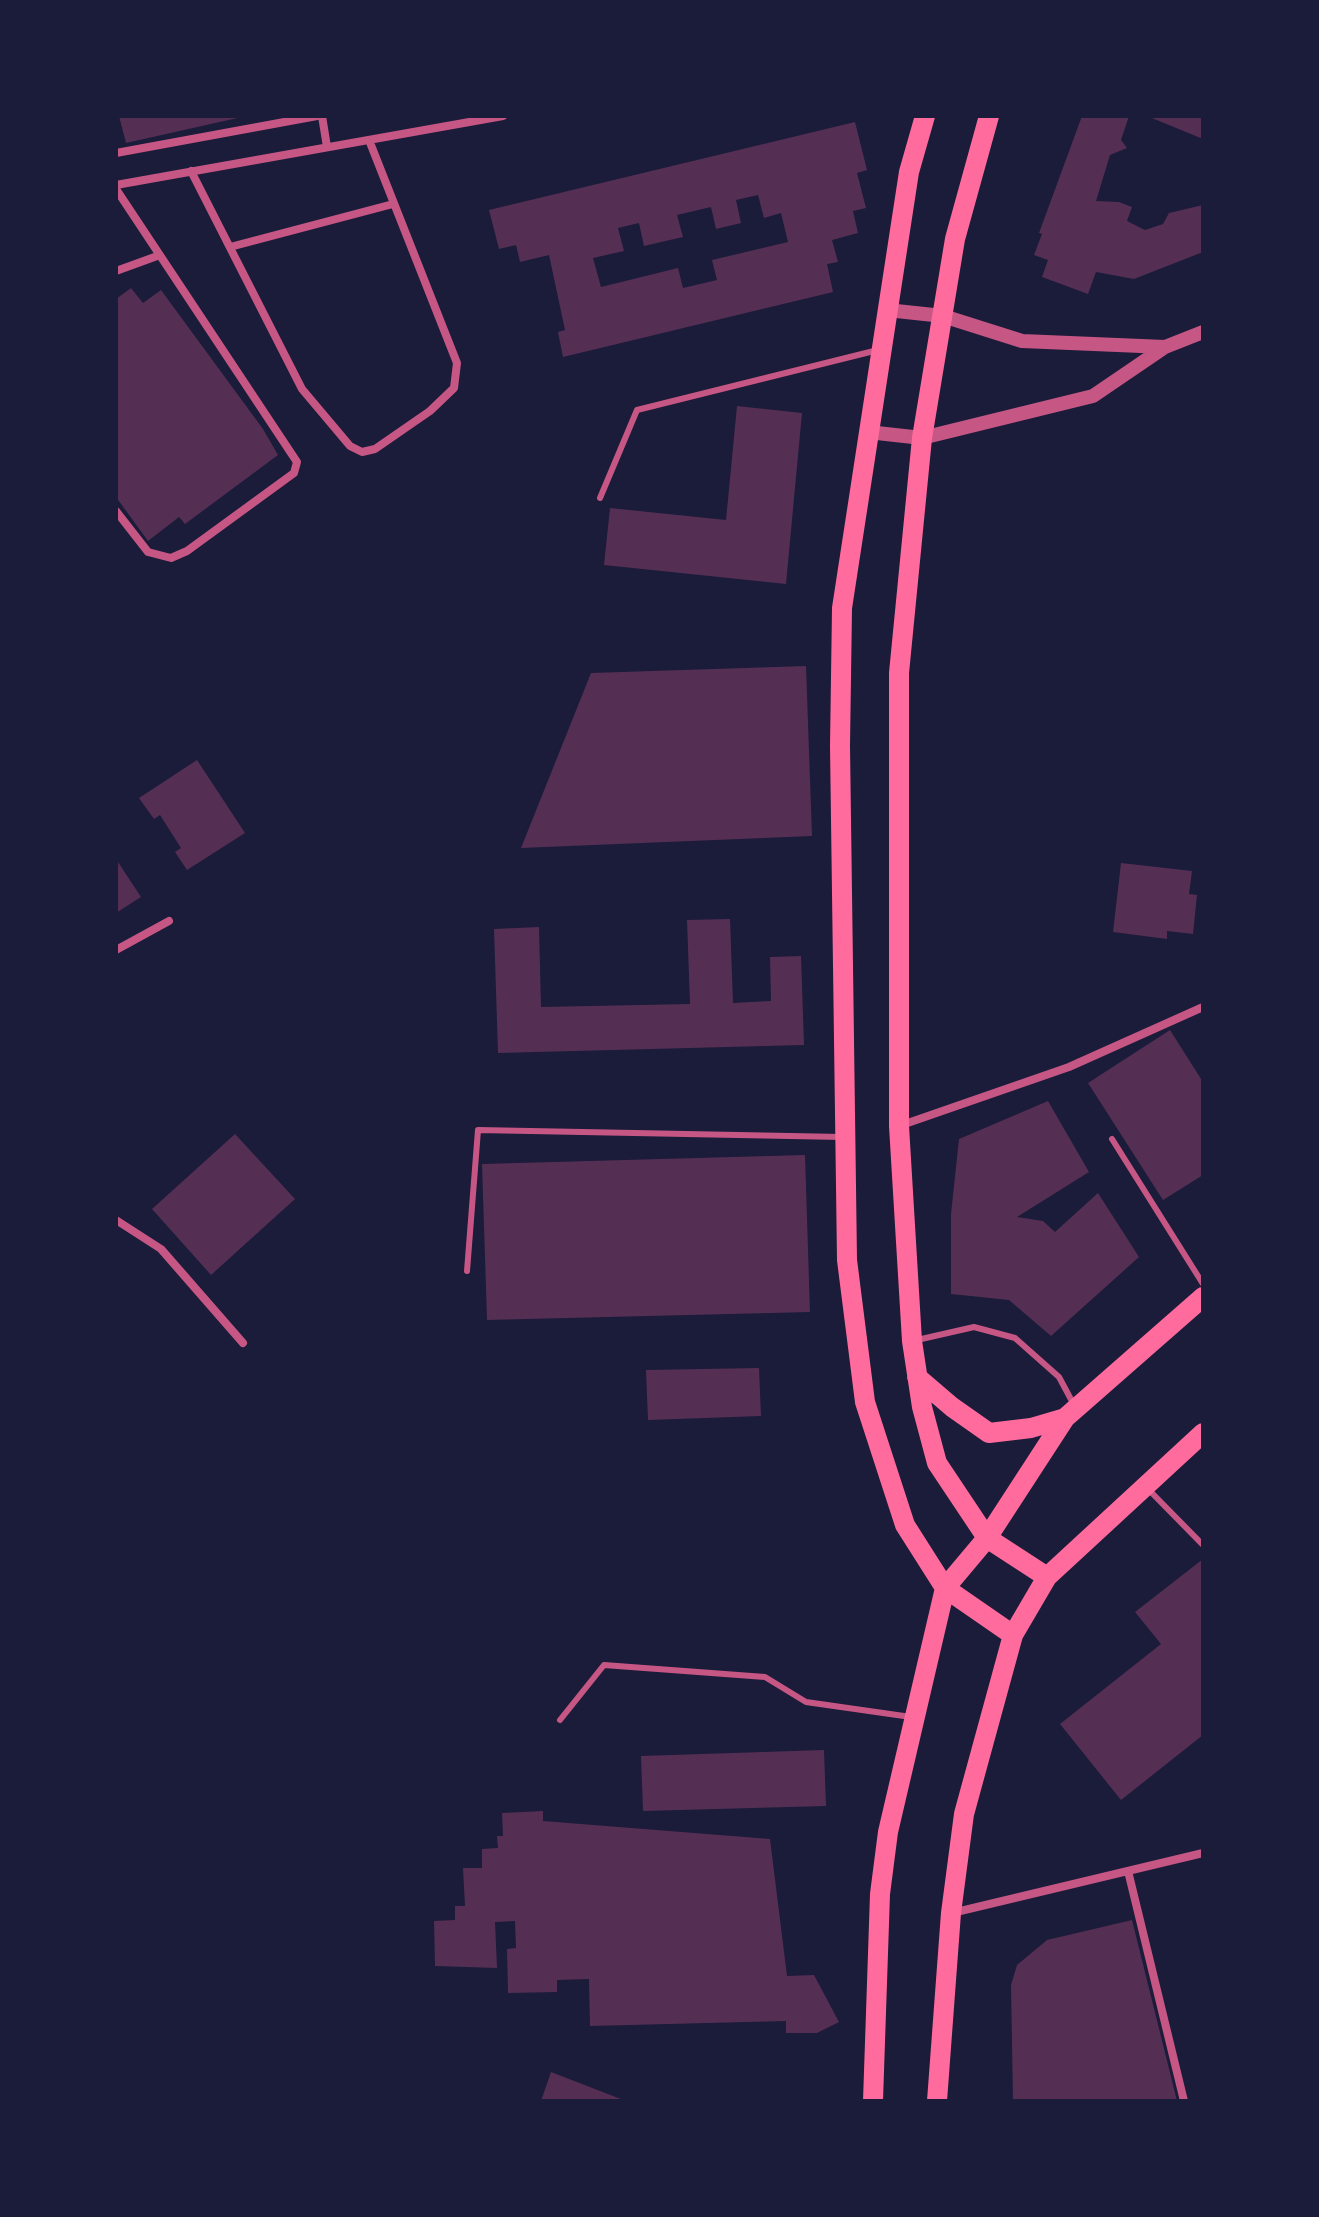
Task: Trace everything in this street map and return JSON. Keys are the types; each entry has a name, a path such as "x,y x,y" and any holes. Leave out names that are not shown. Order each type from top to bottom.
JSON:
{"main road":[{"path":"925,116 909,172 842,608 840,746 847,1260 865,1402 905,1525 945,1588 1013,1635"},
{"path":"989,116 955,239 922,438 899,673 899,1126 912,1341 937,1463 987,1538 1047,1577"},
{"path":"873,2101 880,1894 888,1832 945,1588 987,1538 1071,1413 1203,1297"},
{"path":"917,1377 989,1433 1031,1428 1071,1413"},
{"path":"937,2101 951,1913 964,1814 1013,1635 1047,1577 1203,1433"}],"street":[{"path":"116,153 319,116 327,147"},
{"path":"116,511 148,552 171,558 187,551 294,473 297,462 116,187 369,140 452,121 503,116"},
{"path":"191,171 302,389 350,446 362,452 375,449 430,411 454,388 457,374 453,352 369,140"},
{"path":"230,247 393,204"},
{"path":"116,271 160,255"},
{"path":"887,310 943,316 1022,341 1165,347"},
{"path":"868,432 922,438 1093,396 1165,347 1203,332"},
{"path":"116,950 169,921"},
{"path":"899,1126 1069,1067 1203,1007"},
{"path":"116,1220 161,1249 243,1343"},
{"path":"951,1913 1203,1853"},
{"path":"1128,1871 1184,2101"}],"lane":[{"path":"600,498 637,410 881,349"},
{"path":"467,1271 478,1130 846,1137"},
{"path":"1112,1139 1203,1284"},
{"path":"912,1341 974,1327 1015,1338 1059,1377 1071,1413"},
{"path":"1146,1486 1203,1545"},
{"path":"560,1720 604,1665 765,1677 806,1702 915,1717"}],"building":[{"path":"119,116 242,116 242,117 126,143"},
{"path":"1082,116 1129,116 1121,140 1127,148 1110,155 1096,201 1119,202 1132,207 1127,221 1145,230 1163,224 1169,213 1203,205 1203,252 1134,279 1096,272 1088,294 1042,277 1048,260 1034,255 1042,234 1039,233"},
{"path":"1147,116 1203,116 1203,139"},
{"path":"855,122 867,170 857,173 866,208 853,211 858,233 832,240 838,262 827,264 833,292 563,357 558,332 565,330 549,255 520,262 516,245 499,249 489,210","holes":["758,195 764,218 781,213 788,242 712,260 717,280 683,288 678,268 601,287 593,258 624,251 618,228 639,223 644,246 683,237 677,215 711,207 716,229 741,223 736,200"]},
{"path":"131,288 143,303 161,290 263,429 278,455 185,524 179,517 148,541 116,497 116,299"},
{"path":"737,406 802,413 786,584 604,565 610,508 726,520"},
{"path":"806,666 812,836 521,848 591,673"},
{"path":"197,760 245,833 187,870 175,852 181,848 160,815 154,819 139,798"},
{"path":"116,859 141,897 116,913"},
{"path":"1121,863 1192,871 1189,894 1197,895 1193,934 1167,931 1167,939 1113,932"},
{"path":"730,919 733,1003 771,1001 770,957 801,956 804,1045 498,1053 494,929 539,927 541,1007 690,1004 687,920"},
{"path":"1170,1030 1203,1082 1203,1175 1163,1200 1088,1083"},
{"path":"1048,1101 1089,1172 1017,1217 1043,1221 1055,1232 1098,1193 1139,1257 1051,1336 1009,1300 951,1294 951,1214 959,1139"},
{"path":"235,1134 295,1199 211,1275 152,1209"},
{"path":"805,1155 810,1312 487,1320 482,1164"},
{"path":"759,1368 761,1416 648,1420 646,1370"},
{"path":"1203,1559 1203,1735 1121,1800 1060,1724 1161,1644 1135,1612"},
{"path":"824,1750 826,1806 643,1811 641,1756"},
{"path":"543,1811 543,1821 770,1839 787,1976 814,1975 839,2022 817,2033 786,2033 786,2021 590,2026 589,1979 557,1980 557,1992 508,1993 507,1949 516,1948 515,1921 495,1922 497,1968 435,1966 434,1921 455,1920 455,1906 465,1906 463,1868 482,1868 482,1849 498,1848 497,1836 503,1836 502,1813"},
{"path":"1132,1920 1177,2101 1013,2101 1011,1985 1017,1965 1047,1940"},
{"path":"551,2072 626,2101 541,2101"}]}
